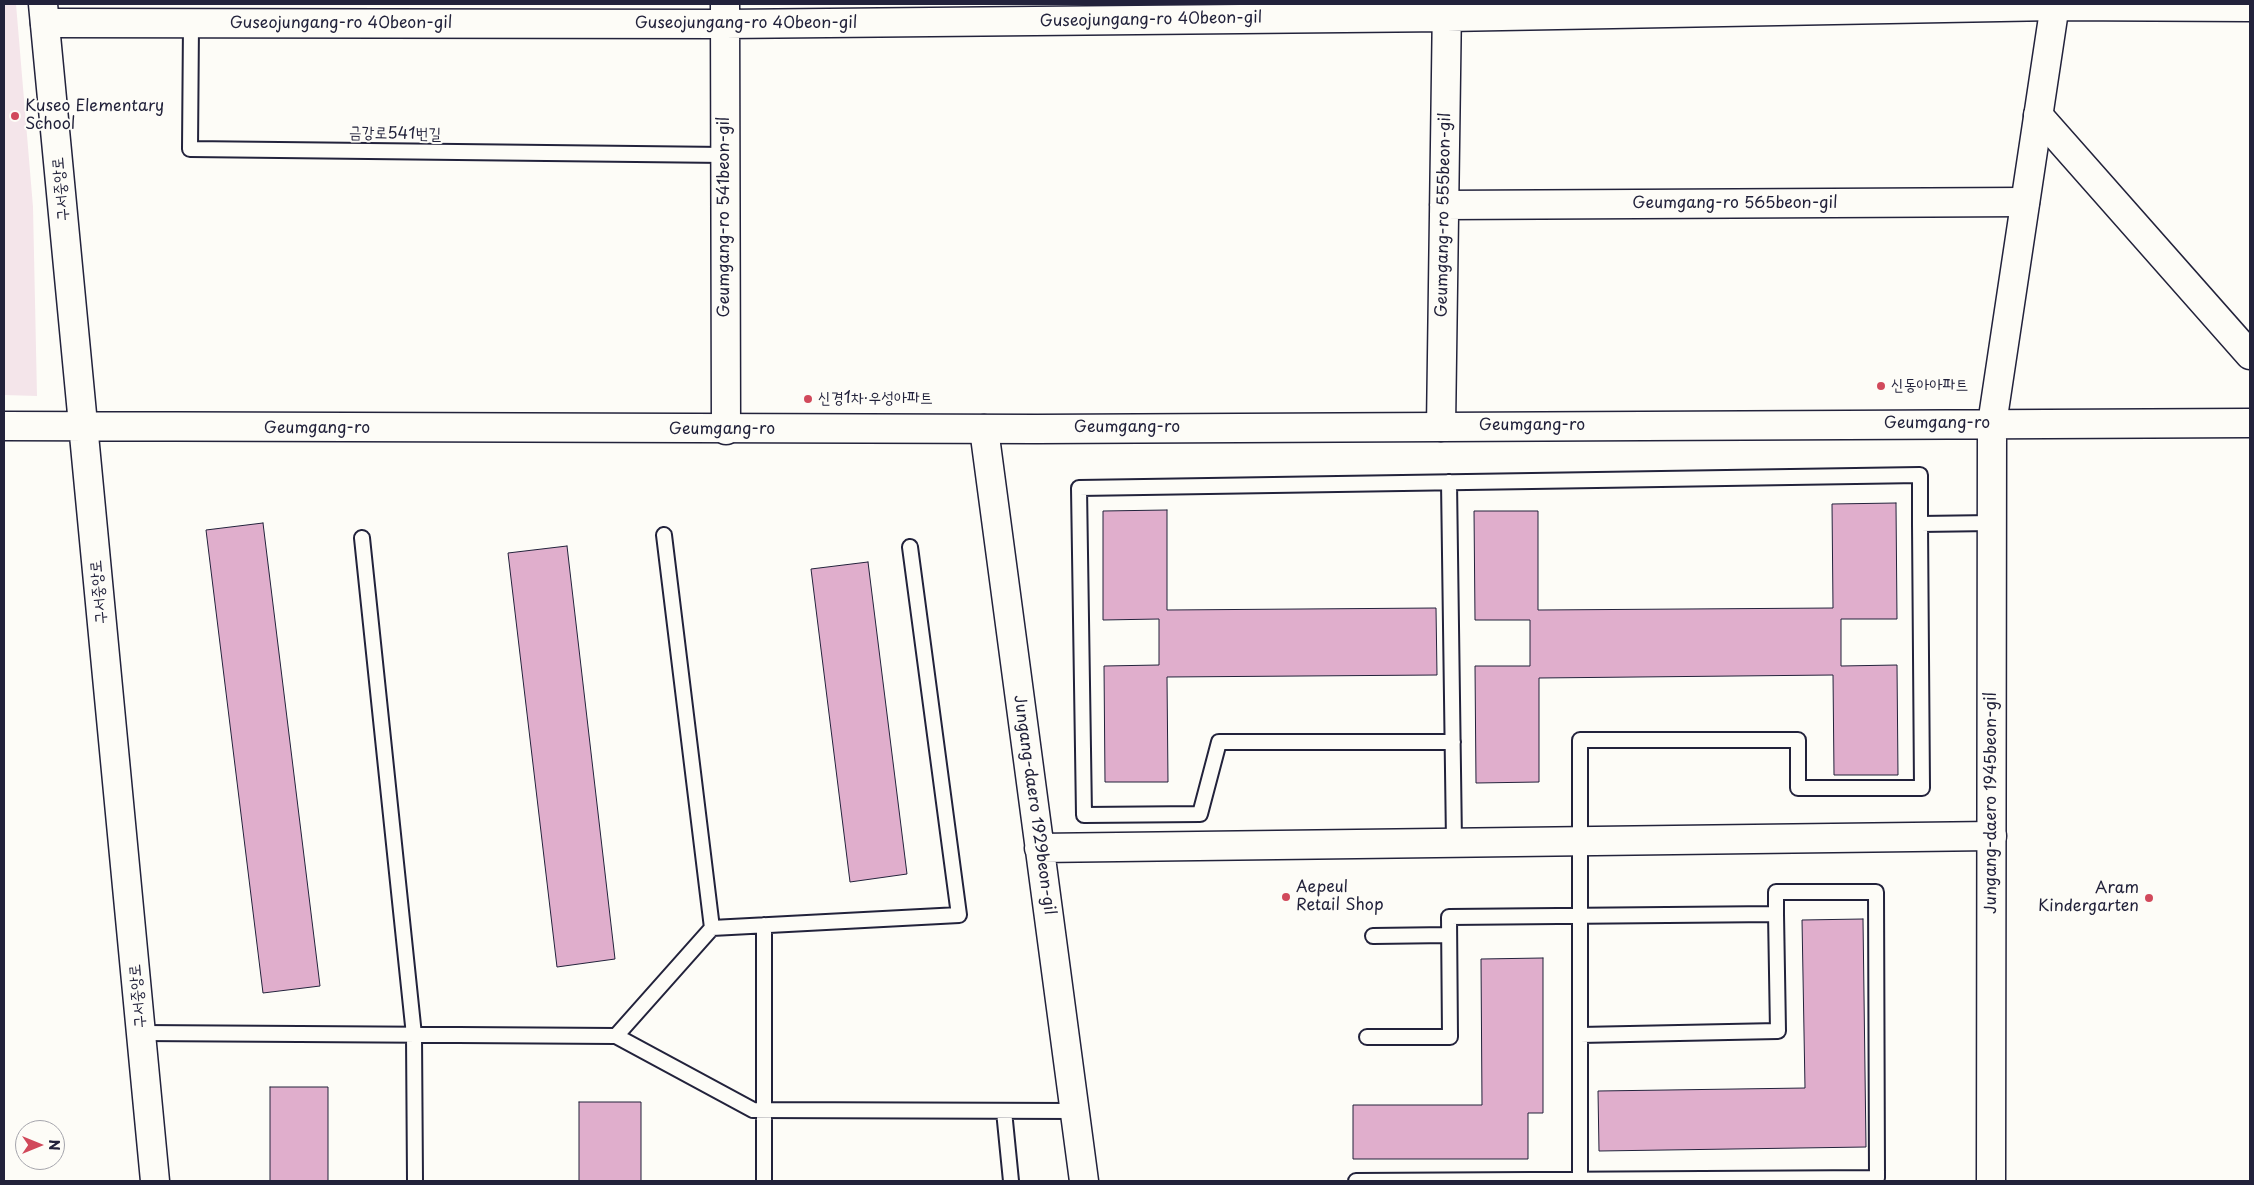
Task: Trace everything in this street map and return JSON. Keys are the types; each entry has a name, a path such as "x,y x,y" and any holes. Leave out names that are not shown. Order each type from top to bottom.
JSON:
{"street":[{"name":"Guseojungang-ro 40beon-gil","path":"44,14 191,24 725,14 1447,11 2055,5 2250,7"},
{"path":"1992,424 2055,5"},
{"name":"Geumgang-ro 555beon-gil","path":"1441,427 1447,11"},
{"name":"구서중앙로","path":"44,14 156,1181"},
{"name":"Geumgang-ro 541beon-gil","path":"725,14 726,430"},
{"path":"2038,115 2250,354"},
{"name":"Geumgang-ro 565beon-gil","path":"1444,205 2025,202"},
{"name":"Geumgang-ro","path":"4,426 726,430 2250,422"},
{"name":"Jungang-daero 1945beon-gil","path":"1992,424 1992,1181"},
{"name":"Jungang-daero 1929beon-gil","path":"984,429 1084,1181"},
{"path":"1039,848 1992,836"}],"lane":[{"name":"금강로541번길","path":"191,24 190,149 725,156"},
{"path":"1453,742 1219,742 1200,814 1084,815 1079,488 1920,475 1922,788 1798,788 1798,740 1580,740 1580,1180"},
{"path":"1449,482 1454,842"},
{"path":"1920,524 1992,523"},
{"path":"664,535 712,928"},
{"path":"362,538 414,1035 415,1181"},
{"path":"616,1036 712,928 959,916 910,547"},
{"path":"1356,1181 1877,1178 1876,892 1776,892 1778,1031 1580,1035"},
{"path":"1367,1038 1450,1036 1449,917 1776,914"},
{"path":"764,925 764,1181"},
{"path":"1373,936 1449,935"},
{"path":"141,1033 616,1036 754,1110 1075,1111"},
{"path":"1004,1111 1011,1181"}],"shaded area":[{"name":"Kuseo Elementary School","path":"4,4 16,4 33,207 37,396 4,395"}],"building":[{"path":"1896,503 1897,619 1841,619 1841,666 1897,665 1898,775 1834,775 1833,675 1539,678 1539,782 1476,783 1475,666 1530,666 1530,620 1475,620 1474,511 1538,511 1538,610 1833,608 1832,504"},
{"path":"1167,510 1167,610 1436,608 1437,675 1167,677 1168,782 1105,782 1104,666 1159,665 1159,619 1103,620 1103,511"},
{"path":"263,523 320,986 263,993 206,530"},
{"path":"567,546 615,959 557,967 508,553"},
{"path":"868,562 907,874 850,882 811,569"},
{"path":"1863,919 1866,1147 1599,1151 1598,1091 1805,1088 1802,920"},
{"path":"1543,958 1543,1113 1528,1113 1528,1159 1353,1159 1353,1105 1482,1105 1481,959"},
{"path":"270,1087 328,1087 328,1181 270,1181"},
{"path":"579,1102 641,1102 641,1181 579,1181"}],"place":[{"name":"Kuseo Elementary School","path":"15,116"},
{"name":"신동아아파트","path":"1881,386"},
{"name":"신경1차·우성아파트","path":"808,399"},
{"name":"Aepeul Retail Shop","path":"1286,897"},
{"name":"Aram Kindergarten","path":"2149,898"}]}
